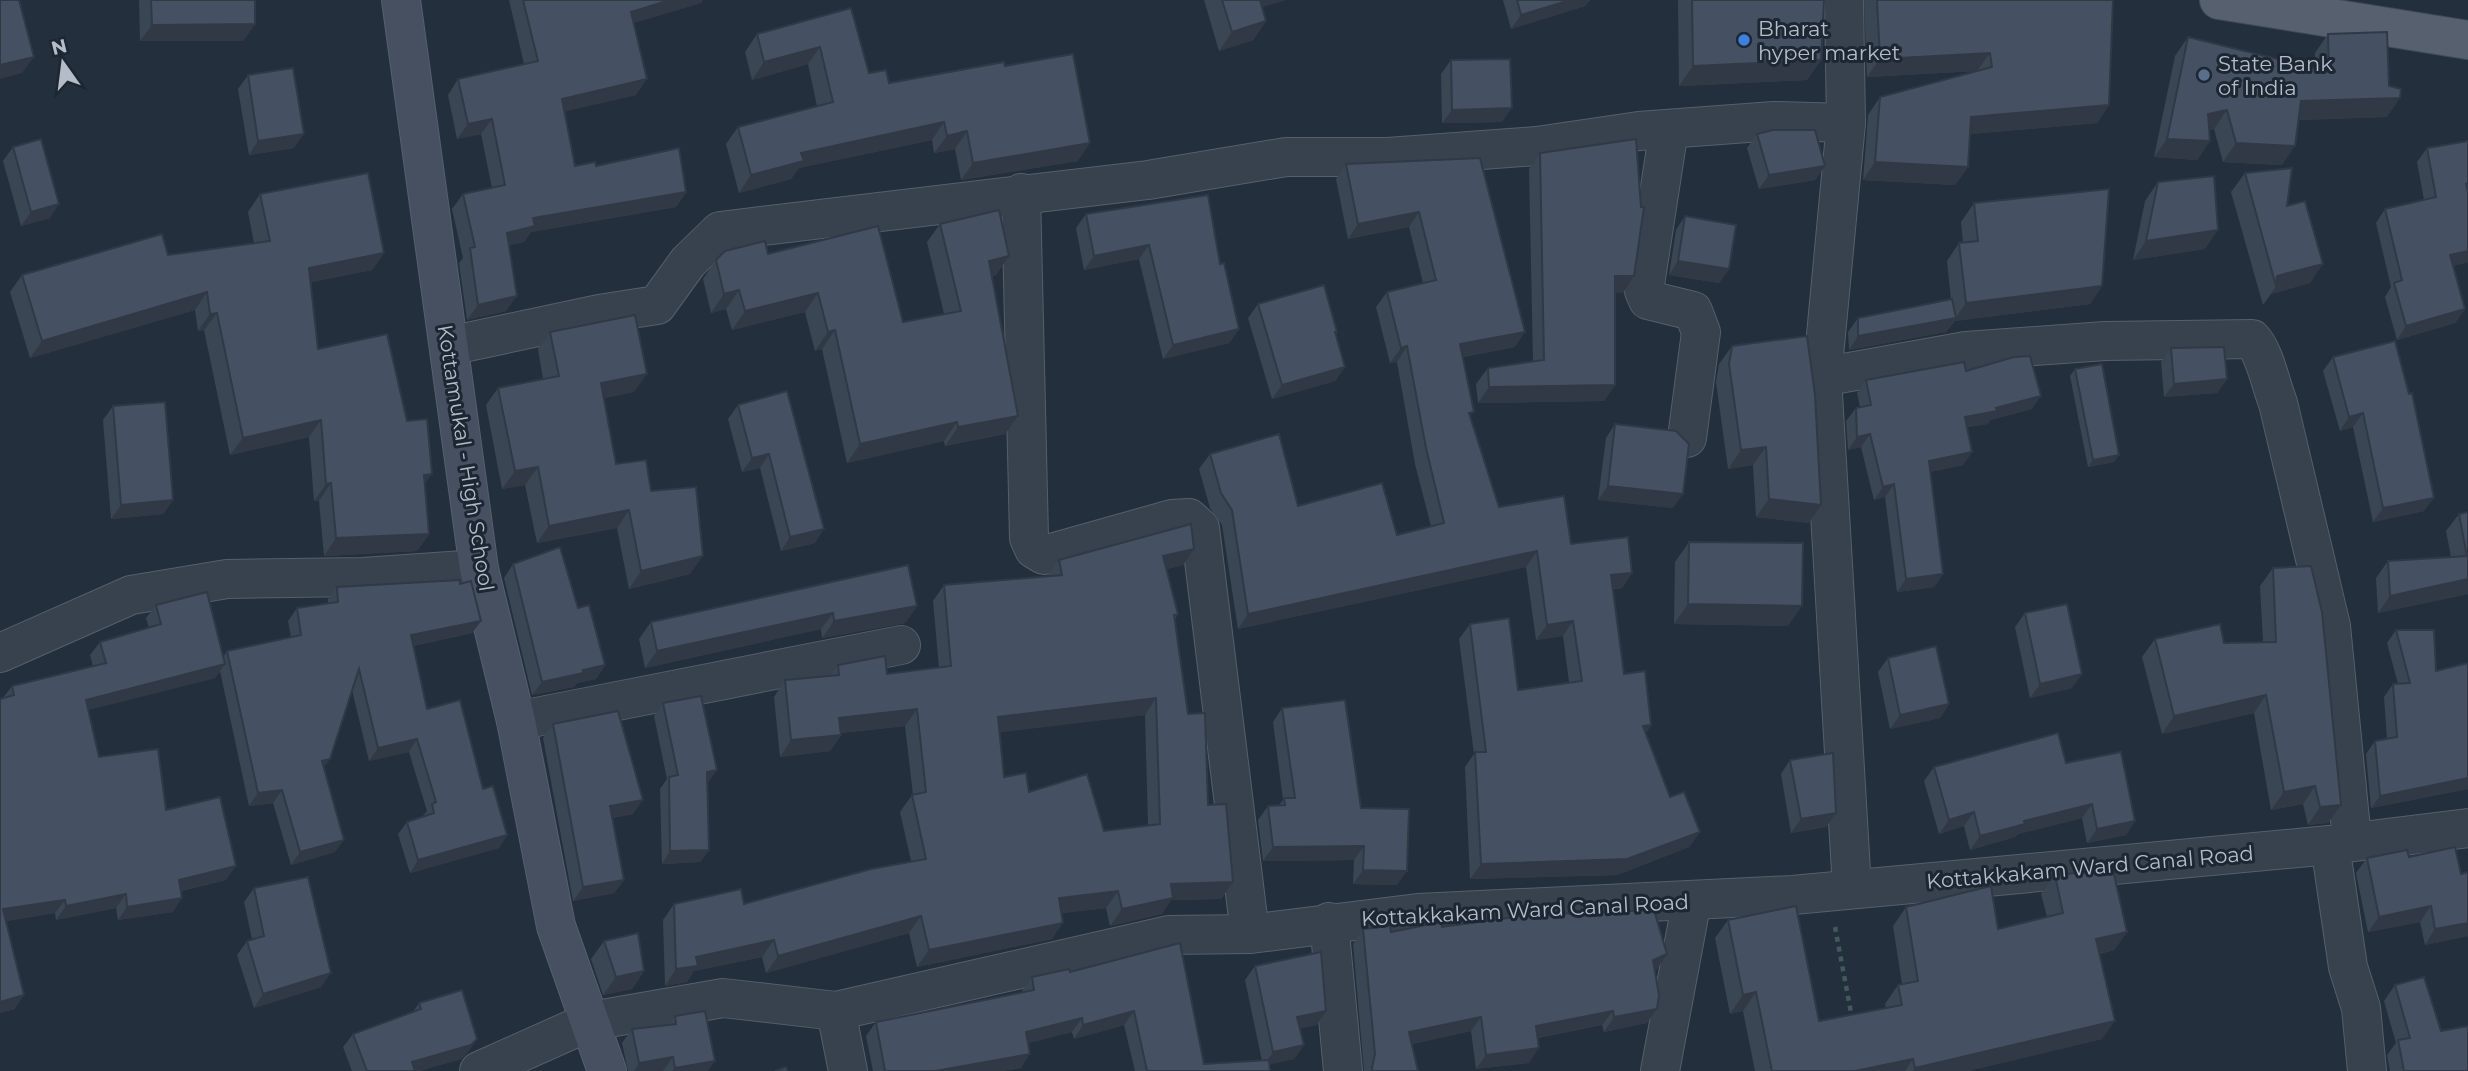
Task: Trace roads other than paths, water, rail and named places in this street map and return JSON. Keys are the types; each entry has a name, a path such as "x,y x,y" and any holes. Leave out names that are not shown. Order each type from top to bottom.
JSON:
{"main road":[{"name":"Kottamukal - High School","path":"401,0 479,569 516,721 556,926 607,1071"},
{"path":"2219,0 2468,40"}],"street":[{"path":"1841,890 1822,377 1846,124 1844,0"},
{"path":"449,346 657,305 688,262 720,231 1021,193 1148,180 1286,158 1388,157 1537,146 1669,129 1774,121 1846,124"},
{"path":"1669,129 1644,291 1648,300 1693,311 1698,320 1701,332 1687,438"},
{"path":"1021,193 1029,538 1034,549 1044,555 1172,519 1189,518 1200,528 1250,934"},
{"path":"1822,377 1966,351 2105,341 2252,339 2262,349 2266,375 2278,403 2330,626 2348,967 2361,1008 2367,1071"},
{"path":"0,653 131,595 227,579 363,577 479,569"},
{"path":"516,721 901,645"},
{"name":"Kottakkakam Ward Canal Road","path":"479,1071 591,1021 723,998 835,1011 1169,935 1250,934 1329,922 1418,913 1841,890 2341,843 2468,828"},
{"path":"1660,1071 1692,900"},
{"path":"1329,922 1343,1071"},
{"path":"835,1011 848,1071"}],"place":[{"name":"Bharat hyper market","path":"1744,40"},
{"name":"State Bank of India","path":"2204,75"}]}
